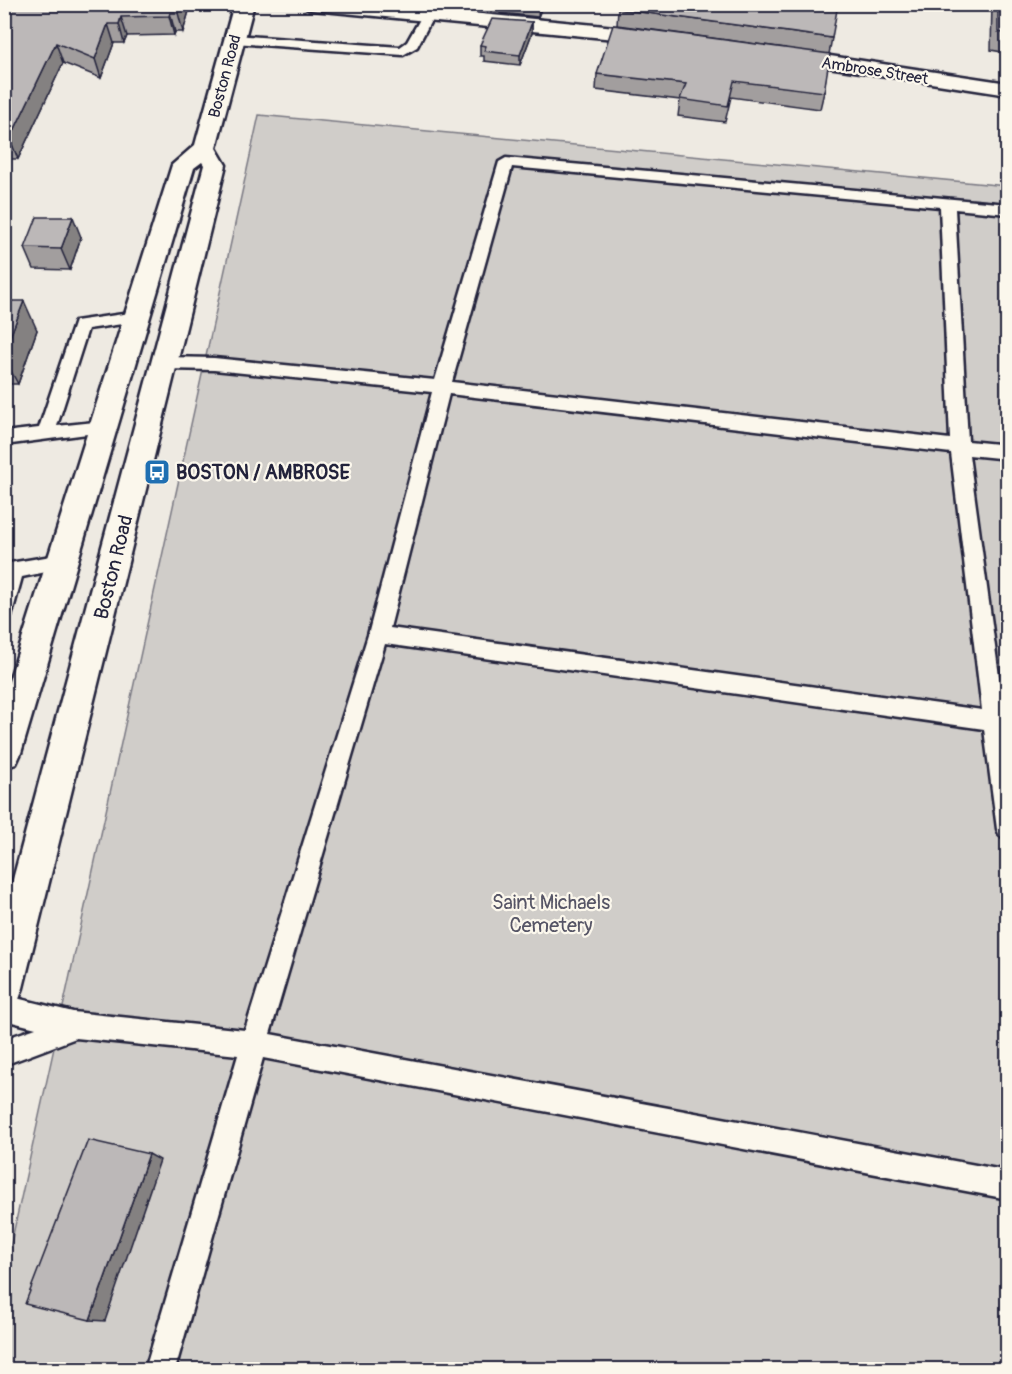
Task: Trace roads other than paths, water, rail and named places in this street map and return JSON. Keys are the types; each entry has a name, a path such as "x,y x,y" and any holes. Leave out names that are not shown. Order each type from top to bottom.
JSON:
{"main road":[{"name":"Boston Road","path":"4,988 215,165 205,148 244,4"},
{"path":"313,4 674,39"},
{"name":"Ambrose Street","path":"766,52 1008,89"},
{"path":"4,753 15,684 63,562 183,165 205,148"}],"lane":[{"path":"234,39 403,51 412,44 428,15"},
{"path":"160,1370 254,1044 378,635 442,387 506,162 1008,209"},
{"path":"947,204 959,447 1001,722 1008,829"},
{"path":"46,434 81,325 137,317"},
{"path":"166,363 214,364 442,387 1008,452"},
{"path":"4,439 104,427"},
{"path":"4,611 9,571 63,562"},
{"path":"378,635 1001,722"},
{"path":"4,1007 73,1025 254,1044 1008,1185"},
{"path":"4,1052 64,1031 73,1025"}],"place":[{"name":"BOSTON / AMBROSE","path":"157,472"}],"park label":[{"name":"Saint Michaels Cemetery","path":"551,914"}]}
